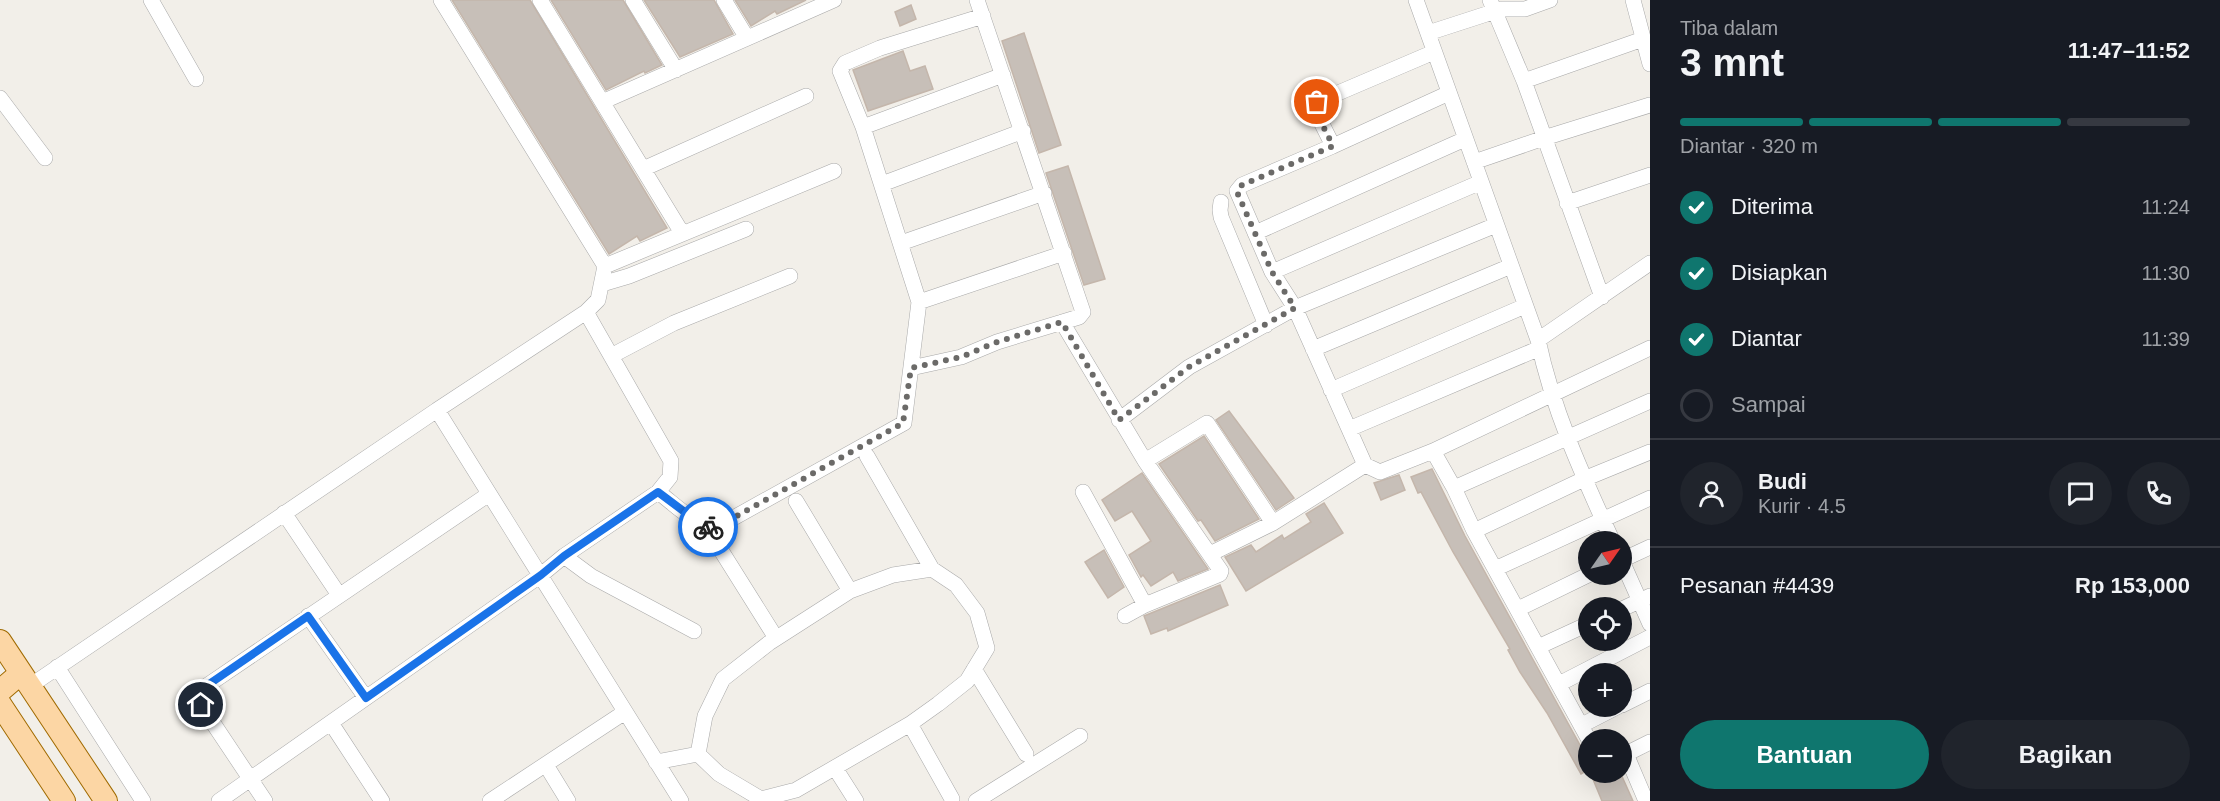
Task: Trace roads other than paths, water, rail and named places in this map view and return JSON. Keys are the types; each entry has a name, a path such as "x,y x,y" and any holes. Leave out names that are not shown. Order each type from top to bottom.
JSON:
{"main road":[{"path":"0,640 106,801"},
{"path":"2,703 9,707 20,699 29,684"},
{"path":"2,703 64,801"}],"street":[{"path":"151,0 196,79"},
{"path":"29,684 585,312 598,300 605,266 441,0"},
{"path":"540,0 682,233"},
{"path":"633,0 675,70"},
{"path":"724,0 747,38"},
{"path":"602,102 747,38 810,5 834,0"},
{"path":"911,368 961,357 997,342 1079,317 1084,309 977,0"},
{"path":"1416,0 1539,344 1551,396 1608,531"},
{"path":"1428,33 1500,5 1525,9 1550,0"},
{"path":"1633,0 1650,63"},
{"path":"1500,5 1524,81 1602,297"},
{"path":"658,492 698,522 707,527 719,526 903,423 919,302 863,128 840,71 844,63 880,48 983,16"},
{"path":"1524,81 1643,39"},
{"path":"1333,146 1315,110 1317,102 1434,52"},
{"path":"863,128 1003,75"},
{"path":"1449,93 1238,188 1237,195 1272,272 1295,308 1365,465 1375,471 1380,471 1433,451 1650,348"},
{"path":"643,169 806,96"},
{"path":"0,98 45,158"},
{"path":"1474,162 1650,105"},
{"path":"882,184 1023,131"},
{"path":"1255,233 1466,139"},
{"path":"605,266 834,171"},
{"path":"1567,203 1650,175"},
{"path":"1272,272 1481,182"},
{"path":"901,243 1044,193"},
{"path":"1221,202 1221,217 1266,324"},
{"path":"1119,420 1189,367 1295,308 1496,225"},
{"path":"602,284 746,229"},
{"path":"919,302 1064,253"},
{"path":"1349,429 1539,344 1650,263"},
{"path":"1313,350 1511,266"},
{"path":"611,356 674,323 790,276"},
{"path":"1331,390 1525,306"},
{"path":"219,801 658,492 670,477 670,461 585,312"},
{"path":"1062,322 1145,461 1221,571 1220,574 1145,605 1125,616"},
{"path":"1454,488 1650,401"},
{"path":"437,410 681,801"},
{"path":"1145,461 1207,423 1273,523"},
{"path":"1433,451 1454,488 1474,531 1584,729"},
{"path":"1474,531 1584,479 1650,452"},
{"path":"698,754 719,774 762,800 796,790 910,724 938,704 967,681 987,648 977,613 956,585 933,569 867,456"},
{"path":"1210,554 1273,523 1365,465"},
{"path":"1083,492 1145,605"},
{"path":"265,801 201,705 197,694 199,691 489,494"},
{"path":"1496,569 1650,498"},
{"path":"796,501 850,591"},
{"path":"284,513 339,595"},
{"path":"717,544 776,638"},
{"path":"1632,555 1650,547"},
{"path":"564,556 591,576 694,631"},
{"path":"698,754 705,716 723,679 776,638 850,591 893,575 933,569"},
{"path":"1632,577 1645,598 1650,624"},
{"path":"1518,609 1578,580"},
{"path":"308,616 366,698"},
{"path":"1538,647 1578,629"},
{"path":"1559,684 1650,638"},
{"path":"57,667 143,801"},
{"path":"974,669 1026,754"},
{"path":"1632,700 1650,691"},
{"path":"490,801 625,712"},
{"path":"1582,725 1598,717"},
{"path":"331,723 382,801"},
{"path":"910,724 951,799"},
{"path":"976,801 1080,736"},
{"path":"1632,751 1650,742"},
{"path":"656,762 698,754"},
{"path":"546,765 568,801"},
{"path":"835,768 856,801"},
{"path":"1632,772 1646,801"}]}
